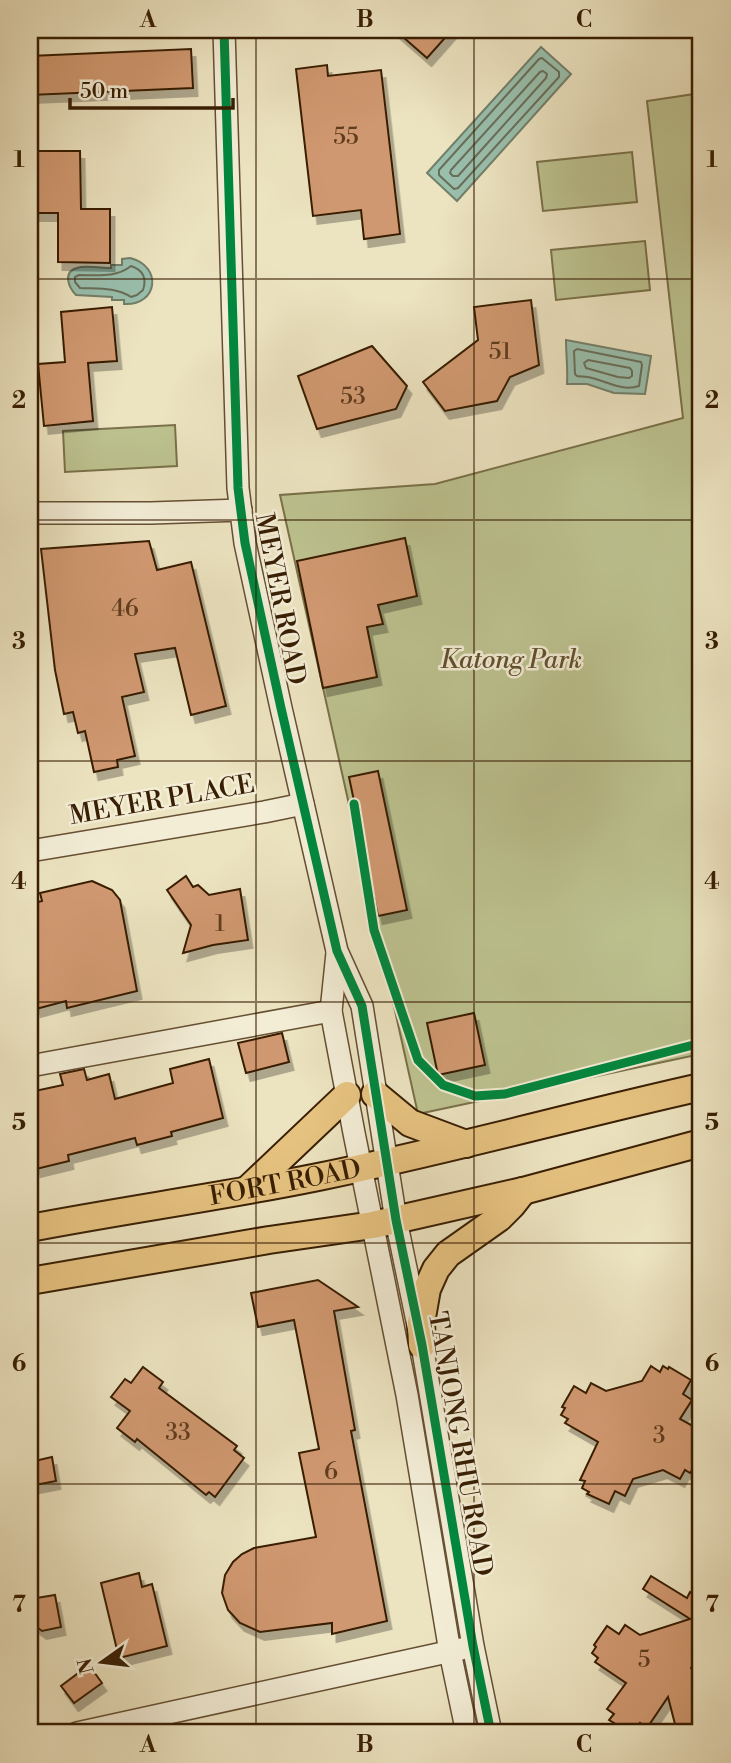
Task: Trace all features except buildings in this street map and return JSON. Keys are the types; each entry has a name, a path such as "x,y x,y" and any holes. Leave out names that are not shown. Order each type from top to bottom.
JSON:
{"main road":[{"name":"FORT ROAD","path":"30,1228 361,1168 701,1087"},
{"path":"375,1094 410,1123 466,1144"},
{"path":"247,1190 347,1095"},
{"name":"FORT ROAD","path":"30,1281 384,1223 523,1191 701,1143"},
{"path":"422,1345 421,1323 428,1289 436,1269 448,1254 499,1218 523,1191"}],"street":[{"name":"MEYER ROAD","path":"224,30 238,488 245,543 337,951 362,1006 387,1162"},
{"path":"30,513 241,510"},
{"name":"MEYER PLACE","path":"30,851 303,804"},
{"name":"MEYER ROAD","path":"337,951 331,1011 361,1168"},
{"path":"30,1066 331,1011"},
{"name":"TANJONG RHU ROAD","path":"387,1162 384,1223 407,1395 450,1652 467,1733"},
{"name":"TANJONG RHU ROAD","path":"361,1168 384,1223 422,1345 473,1646 491,1733"},
{"path":"77,1733 473,1646"}],"green space":[{"name":"Katong Park","path":"701,93 701,1054 418,1114 280,495 435,484 683,418 647,101"},
{"path":"632,152 637,202 543,211 537,162"},
{"path":"645,241 650,290 556,300 551,250"},
{"path":"175,425 177,466 65,472 63,431"}],"water":[{"path":"541,47 571,74 457,201 427,173"},
{"path":"130,258 141,262 152,277 150,292 144,299 124,304 124,300 112,300 112,297 76,295 71,288 68,276 72,270 84,267 111,268 111,265 122,265 122,259"},
{"path":"566,340 651,356 645,394 614,393 587,384 567,384"}],"cycle path":[{"path":"224,30 238,488 245,543 337,951 362,1006 396,1220 422,1345 473,1646 491,1733"},
{"path":"354,804 374,930 418,1060 443,1085 475,1096 505,1094 701,1043"}]}
